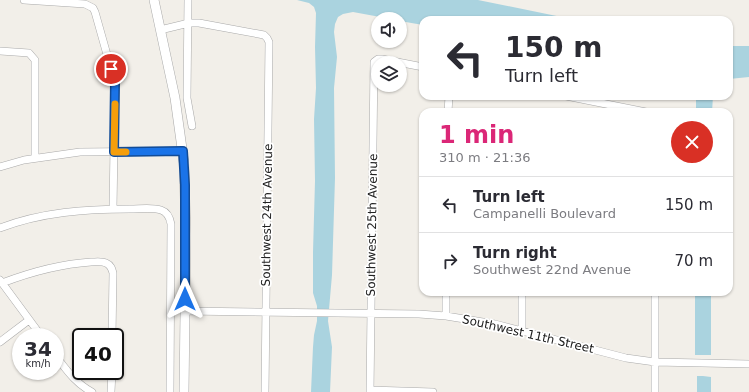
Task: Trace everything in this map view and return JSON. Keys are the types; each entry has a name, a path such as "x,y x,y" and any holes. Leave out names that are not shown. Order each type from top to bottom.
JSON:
{"street":[{"path":"24,0 85,4 93,8 115,83 113,209"},
{"path":"154,0 175,98 183,151 186,204 184,392"},
{"path":"188,0 188,98 192,126"},
{"path":"160,30 189,23"},
{"name":"Southwest 24th Avenue","path":"189,23 205,24 264,35 269,42 265,392"},
{"path":"0,51 29,53 35,60 35,158"},
{"name":"Southwest 25th Avenue","path":"370,391 374,62 378,59 382,59 419,66"},
{"path":"586,100 626,108"},
{"path":"0,167 35,158 80,152 183,151"},
{"path":"0,228 49,214 87,210 156,209 165,212 171,224 170,392"},
{"path":"35,328 1,282 66,265 105,262 110,266 113,273 112,328"},
{"path":"446,296 446,316"},
{"path":"522,296 522,330"},
{"path":"655,296 655,392"},
{"name":"Southwest 11th Street","path":"185,312 331,312 446,316 471,319 522,330 626,358 655,362 749,364"},
{"path":"0,342 29,320"},
{"path":"64,366 78,383 92,392"},
{"path":"112,380 112,392"},
{"path":"370,391 433,392"}],"water":[{"path":"297,0 478,0 556,16 419,16 419,24 407,22 407,12 371,12 371,15 353,12 343,14 338,17 334,32 337,57 334,88 335,178 332,275 328,321 332,347 330,392 311,392 314,335 317,321 317,306 313,293 315,181 314,119 316,88 316,13 314,7 309,3"},
{"path":"733,46 749,46 749,77 733,79"},
{"path":"696,100 713,100 712,108 696,108"},
{"path":"695,296 711,296 711,355 695,355"},
{"path":"697,376 711,377 711,392 697,392"}],"slow traffic":[{"path":"115,104 114,152 126,152"}],"route":[{"path":"111,69 115,83 114,152 183,151 186,238 185,299"}]}
